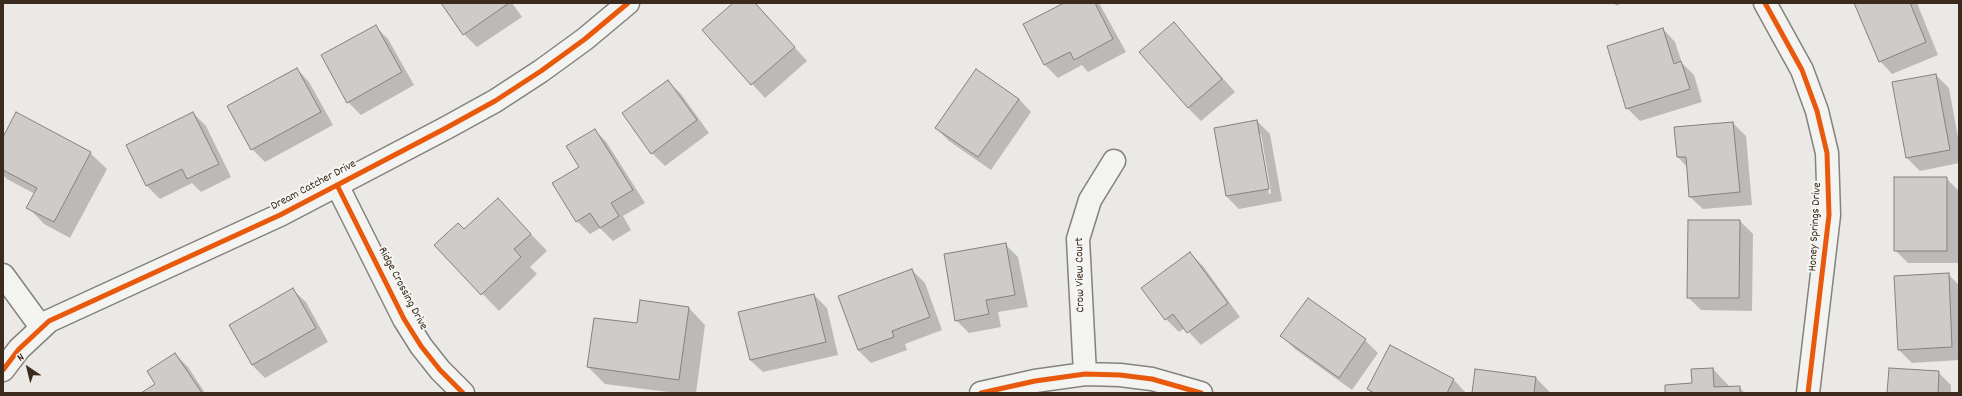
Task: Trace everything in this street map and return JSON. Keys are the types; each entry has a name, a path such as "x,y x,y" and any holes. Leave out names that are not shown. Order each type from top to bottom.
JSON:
{"street":[{"name":"Dream Catcher Drive","path":"3,370 19,349 49,321 280,215 495,101 579,44 628,3"},
{"name":"Honey Springs Drive","path":"1765,3 1792,50 1804,76 1817,111 1827,153 1829,215 1808,393"},
{"name":"Crow View Court","path":"1085,374 1078,239 1090,200 1114,161"},
{"name":"Ridge Crossing Drive","path":"337,185 404,319 421,346 440,370 463,393"},
{"path":"3,275 41,327"},
{"path":"982,393 1034,381 1085,374 1120,375 1152,379 1201,393"}],"building":[{"path":"441,3 509,3 463,35"},
{"path":"733,3 755,3 795,47 751,85 702,30"},
{"path":"1064,3 1095,3 1113,39 1074,60 1070,52 1044,65 1023,24"},
{"path":"1854,3 1910,3 1926,42 1879,62"},
{"path":"1174,22 1222,79 1188,108 1139,52"},
{"path":"376,25 402,72 347,103 321,55"},
{"path":"1663,28 1674,64 1681,61 1690,89 1626,109 1607,46"},
{"path":"297,68 321,112 251,150 227,106"},
{"path":"976,69 1019,99 978,157 935,128"},
{"path":"1936,74 1950,150 1906,158 1892,82"},
{"path":"668,80 697,120 651,154 622,113"},
{"path":"16,112 91,152 54,222 26,208 37,188 3,170 3,137"},
{"path":"193,112 219,164 187,179 182,169 146,186 126,145"},
{"path":"1257,120 1269,189 1226,196 1214,128"},
{"path":"1733,122 1740,192 1689,197 1686,157 1677,157 1674,127"},
{"path":"595,129 633,190 611,203 619,216 600,228 590,213 576,222 552,183 579,167 566,146"},
{"path":"1894,177 1947,177 1947,251 1894,251"},
{"path":"498,198 531,234 514,249 521,257 481,295 434,245 458,223 464,229"},
{"path":"1688,220 1740,220 1739,298 1687,298"},
{"path":"1006,243 1015,295 986,300 989,314 955,321 944,254"},
{"path":"1190,252 1228,303 1187,333 1173,314 1165,320 1141,288"},
{"path":"912,269 930,317 892,331 894,337 858,350 838,296"},
{"path":"1949,273 1952,347 1898,350 1894,276"},
{"path":"293,288 316,328 252,365 229,325"},
{"path":"814,294 826,342 750,360 738,312"},
{"path":"1308,298 1366,339 1339,378 1280,336"},
{"path":"640,300 689,307 679,380 587,367 594,318 637,323"},
{"path":"1390,345 1454,379 1447,393 1374,393 1367,389"},
{"path":"175,353 202,393 141,393 155,384 147,371"},
{"path":"1713,368 1714,387 1740,386 1740,393 1665,393 1665,385 1692,383 1691,369"},
{"path":"1889,368 1939,371 1938,393 1887,393"},
{"path":"1475,369 1536,377 1534,393 1472,393"}],"cycle path":[{"path":"3,370 19,349 49,321 280,215 446,128 495,101 541,71 585,39 628,3"},
{"path":"1765,3 1802,70 1817,111 1827,153 1829,215 1808,393"},
{"path":"337,185 404,319 421,346 440,370 463,393"},
{"path":"981,393 1035,381 1085,374 1120,375 1152,379 1201,393"}]}
